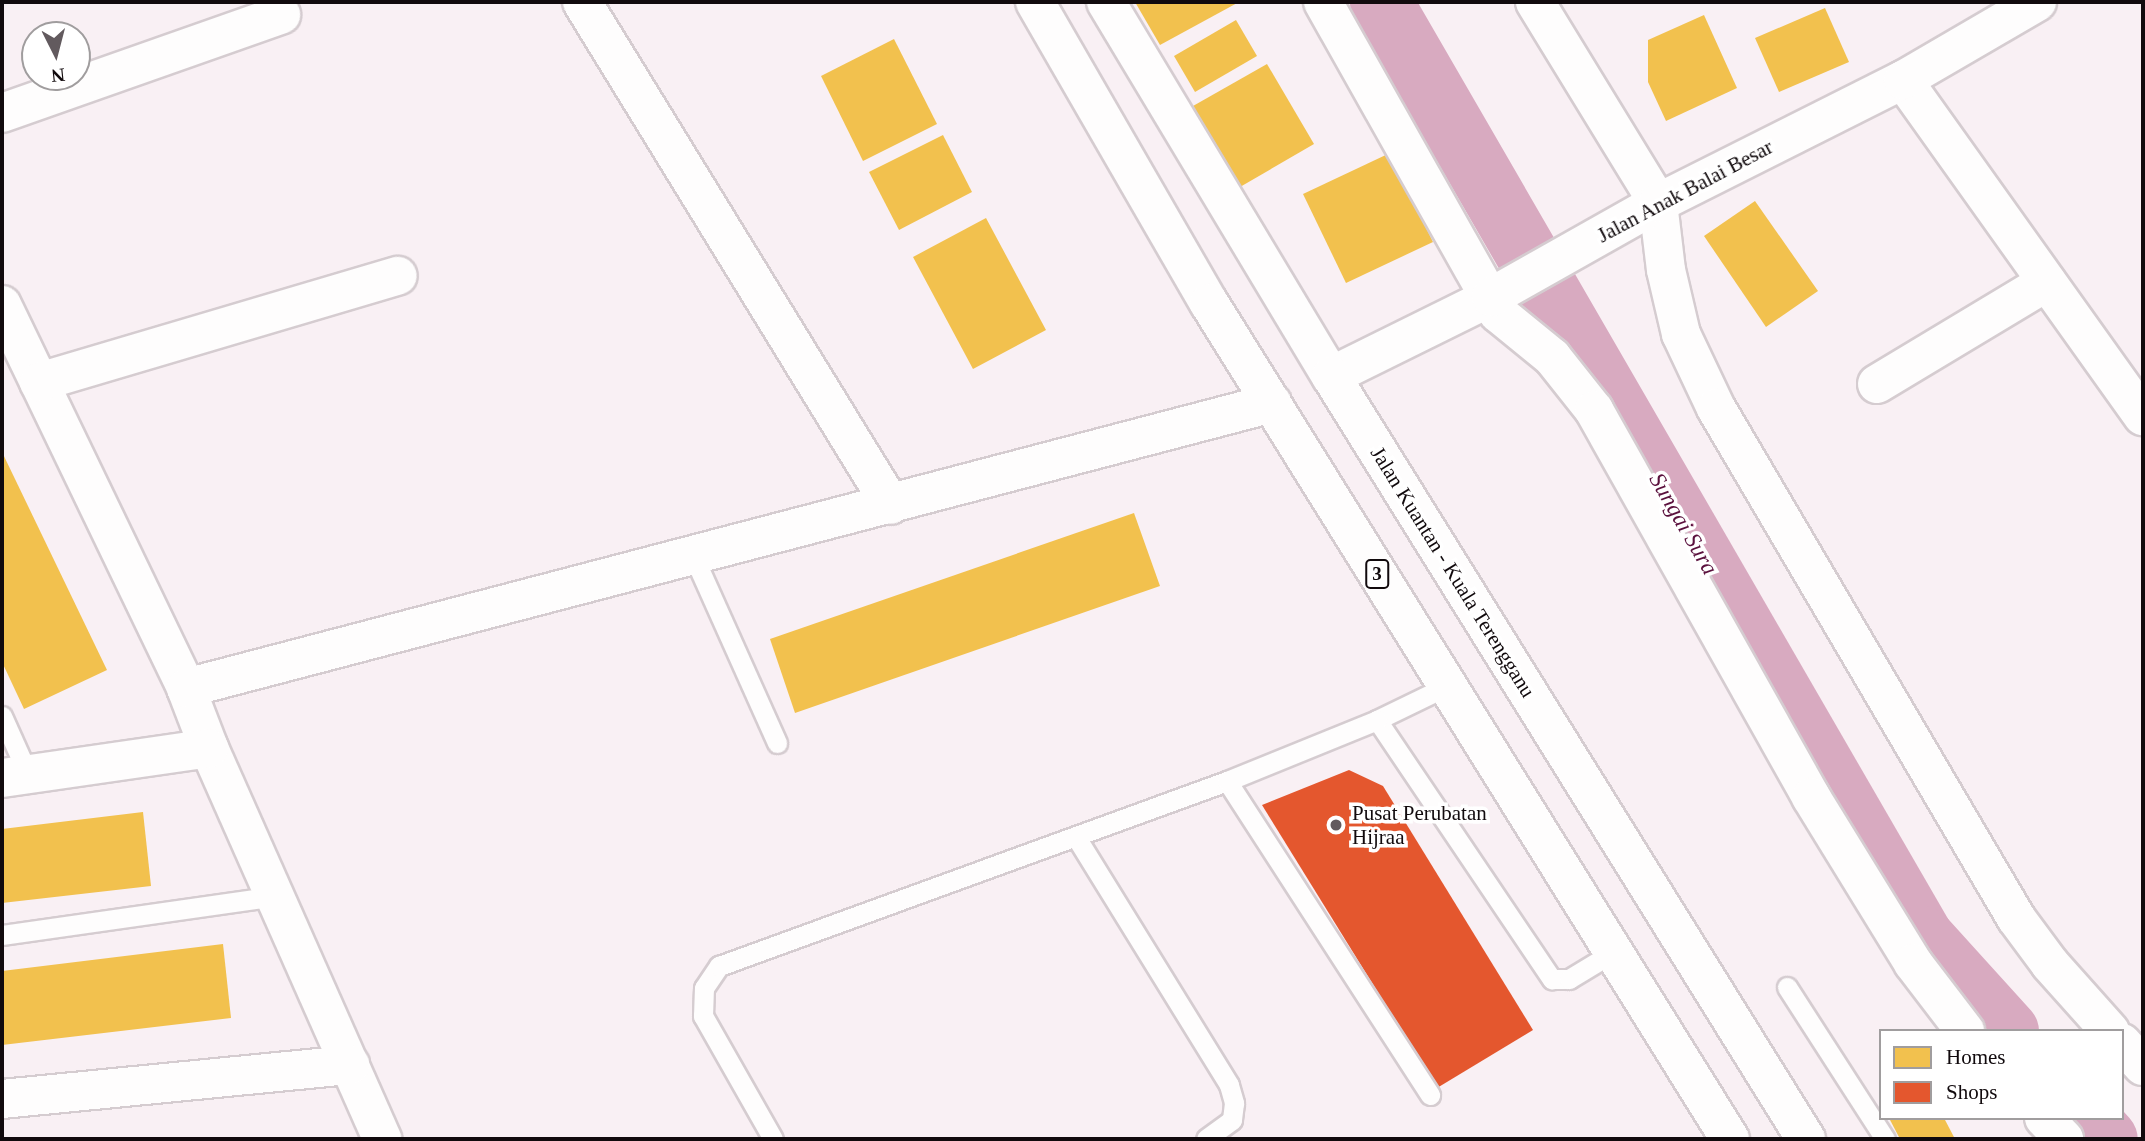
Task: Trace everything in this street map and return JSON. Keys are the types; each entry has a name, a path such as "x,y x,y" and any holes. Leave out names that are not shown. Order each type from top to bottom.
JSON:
{"main road":[{"path":"582,2 891,505"},
{"name":"3","path":"1035,2 1209,303 1730,1139"},
{"name":"Jalan Kuantan - Kuala Terengganu","path":"1106,2 1331,376 1806,1139"},
{"path":"1323,2 1499,292 1498,313 1552,357 1594,410 1811,797 1913,963 1963,1029"},
{"path":"1535,2 1658,203 1666,270 1681,334 1716,408 2016,918 2050,964 2108,1029"},
{"name":"Jalan Anak Balai Besar","path":"1331,376 1499,292 1658,203 1903,80 2037,2"},
{"path":"2,113 281,15"},
{"path":"1903,80 2143,416"},
{"path":"39,382 398,276"},
{"path":"1877,384 2047,282"},
{"path":"4,314 186,688 209,748 382,1139"},
{"path":"186,688 1272,403"},
{"path":"15,776 209,748"},
{"path":"2124,1031 2143,1024"},
{"path":"2124,1045 2143,1066"},
{"path":"2,1099 350,1065"},
{"path":"2047,1120 2064,1139"}],"lane":[{"path":"693,555 777,743"},
{"path":"773,1139 703,1016 704,988 719,966 1227,781 1377,720 1447,686"},
{"path":"2,716 15,776"},
{"path":"1377,720 1552,979 1569,979 1615,951"},
{"path":"1227,781 1430,1095"},
{"path":"1076,837 1229,1085 1234,1102 1231,1120 1206,1139"},
{"path":"2,935 275,896"},
{"path":"1787,987 1885,1139"}],"building: Homes":[{"path":"1135,2 1239,2 1160,45"},
{"path":"1825,8 1849,62 1779,92 1755,38"},
{"path":"1704,15 1737,88 1666,121 1648,82 1648,40"},
{"path":"1236,20 1257,56 1195,92 1174,56"},
{"path":"894,39 937,124 863,161 821,76"},
{"path":"1267,64 1314,144 1240,187 1193,106"},
{"path":"943,135 972,192 899,230 869,172"},
{"path":"1390,153 1433,242 1346,283 1303,194"},
{"path":"1755,201 1818,291 1766,327 1704,236"},
{"path":"986,218 1046,330 973,369 913,257"},
{"path":"2,452 107,670 24,709 2,662"},
{"path":"1134,513 1160,586 795,713 770,639"},
{"path":"143,812 151,886 2,903 2,829"},
{"path":"223,944 231,1018 2,1045 2,971"},
{"path":"1890,1120 1945,1120 1955,1139 1900,1139"}],"building: Shops":[{"path":"1349,770 1383,786 1533,1030 1437,1088 1262,805"}],"waterway":[{"name":"Sungai Sura","path":"1381,2 1922,937 2005,1029"},
{"name":"Sungai Sura","path":"2089,1120 2106,1139"}],"place":[{"name":"Pusat Perubatan Hijraa","path":"1336,825"}]}
